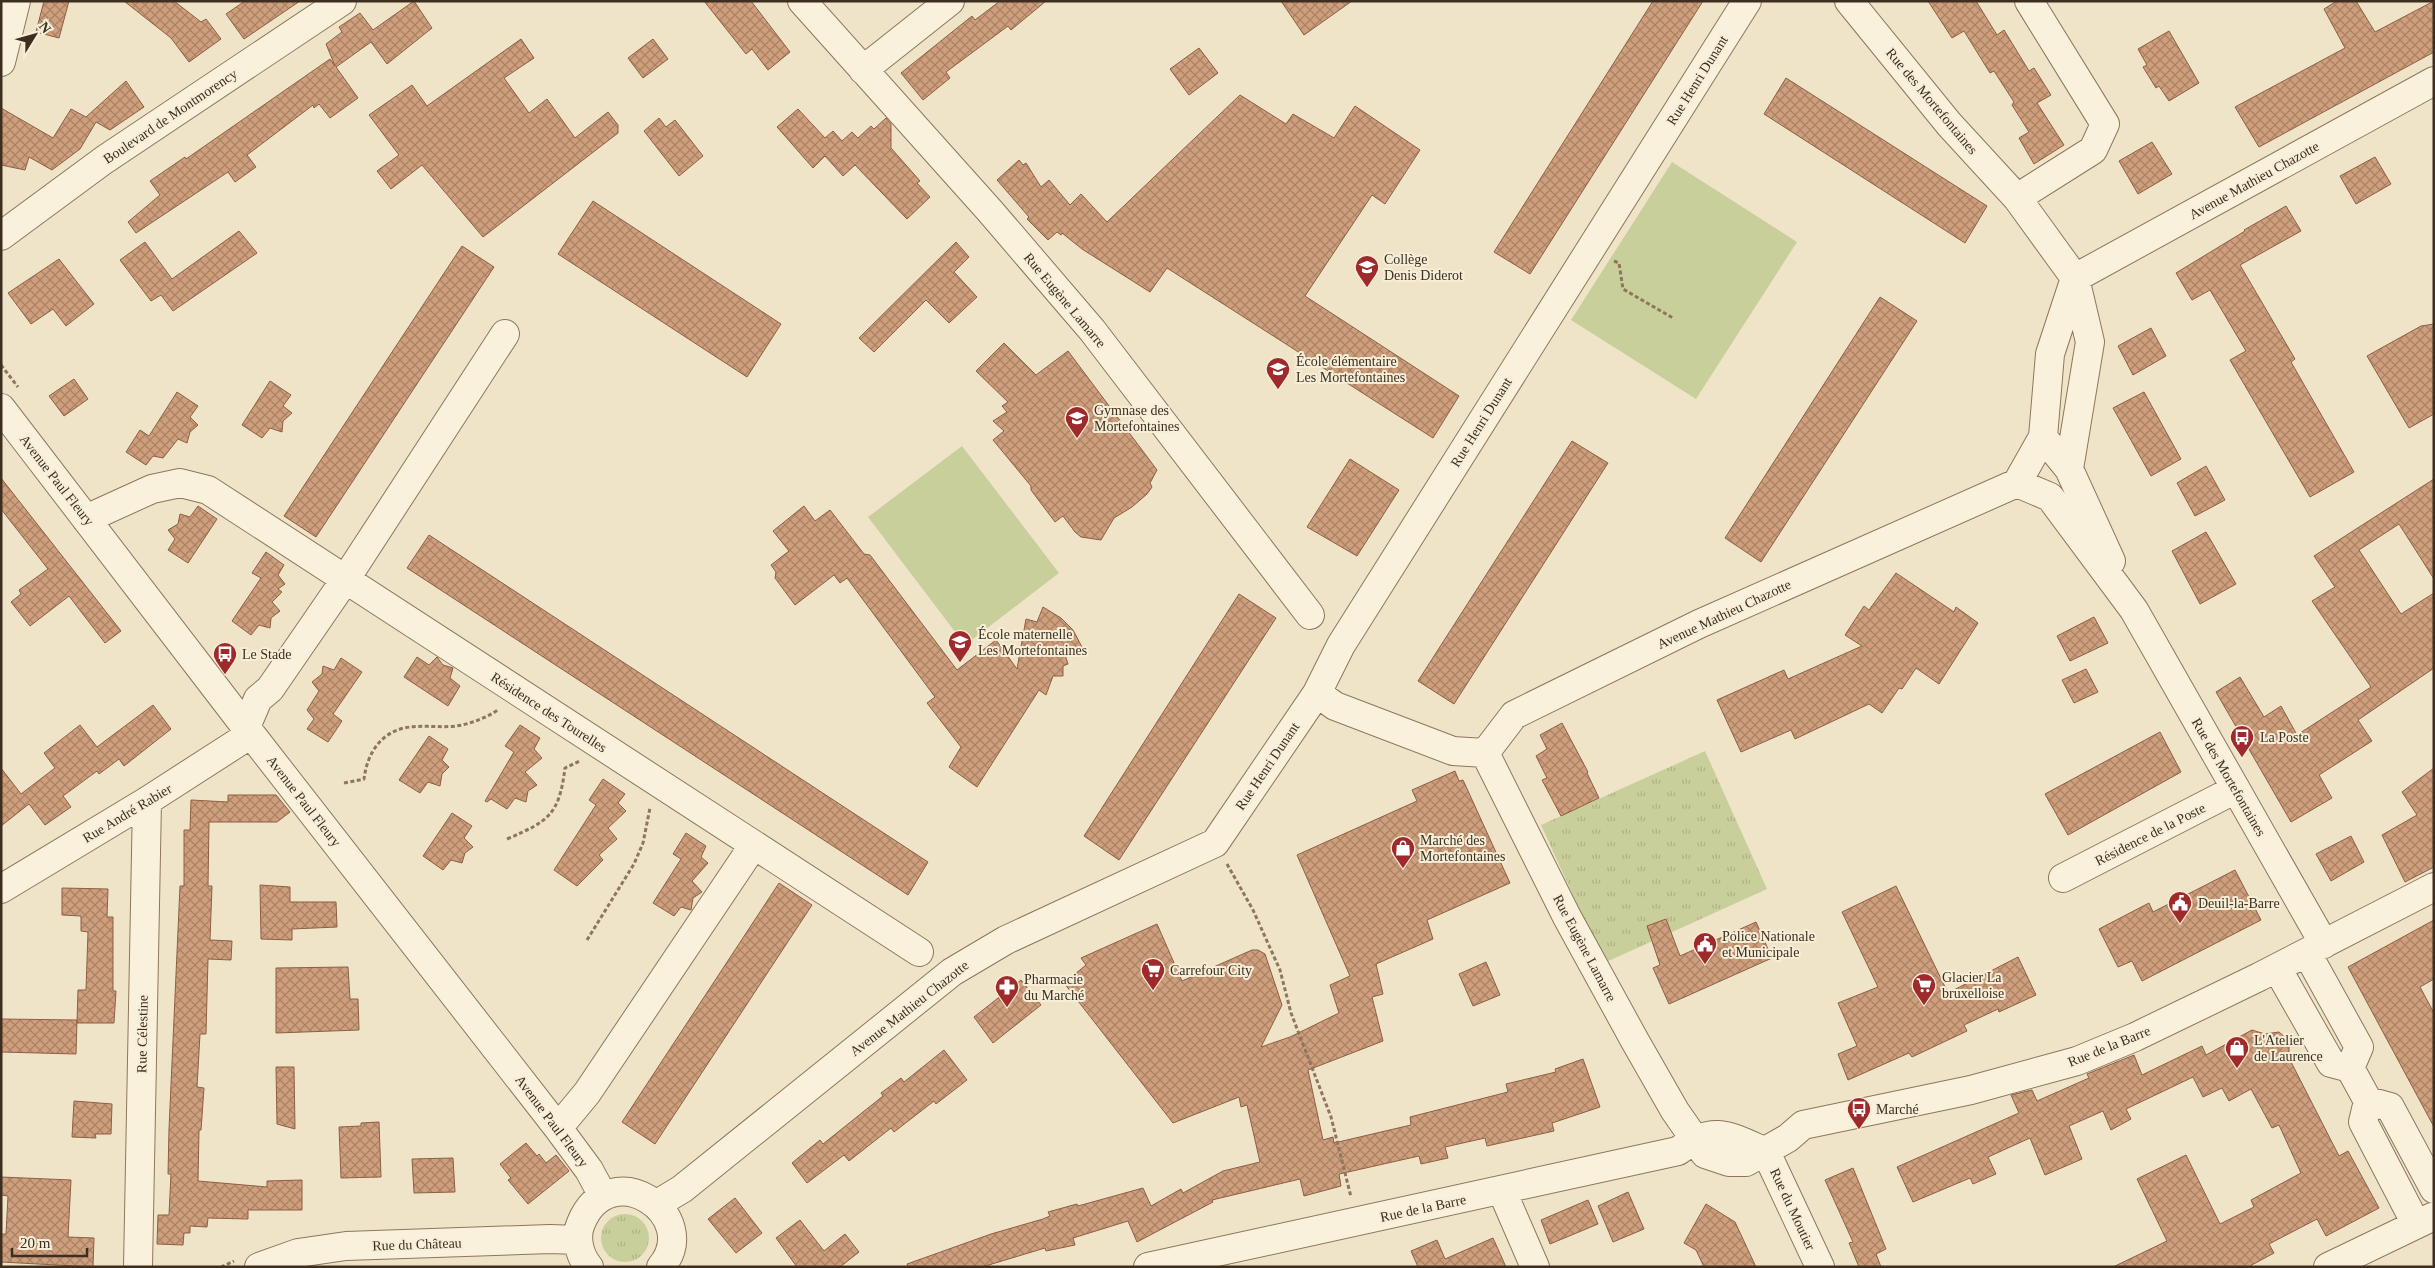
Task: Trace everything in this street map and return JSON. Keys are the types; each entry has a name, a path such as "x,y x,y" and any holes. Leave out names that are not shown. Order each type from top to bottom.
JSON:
{"street":[{"path":"1,62 16,1"},
{"name":"Boulevard de Montmorency","path":"1,236 104,160 342,1"},
{"name":"Rue Eugène Lamarre","path":"802,1 1002,224 1092,330 1310,614"},
{"path":"863,70 950,1"},
{"name":"Rue Henri Dunant","path":"1215,843 1316,694 1341,646 1747,1"},
{"name":"Rue des Mortefontaines","path":"1849,1 1949,124 2017,198 2075,278"},
{"path":"2017,198 2093,150 2105,124 2029,1"},
{"name":"Avenue Mathieu Chazotte","path":"2075,278 2434,81"},
{"path":"2017,483 2043,437 2050,354 2075,278"},
{"path":"2069,469 2090,342 2075,278"},
{"path":"248,730 258,699 270,689 345,580 505,334"},
{"name":"Avenue Paul Fleury","path":"1,408 248,730 558,1128 589,1170 603,1196"},
{"path":"2043,437 2069,469"},
{"name":"Rue des Mortefontaines","path":"2069,469 2134,610 2236,790 2316,948 2359,1047 2350,1068"},
{"name":"Résidence des Tourelles","path":"86,519 152,488 180,483 208,490 753,846 919,952"},
{"name":"Rue des Mortefontaines","path":"2017,483 2050,497 2134,610"},
{"name":"Avenue Mathieu Chazotte","path":"1485,753 1514,715 1699,624 2017,483"},
{"path":"1316,694 1335,706 1453,750 1485,753"},
{"name":"Rue André Rabier","path":"1,889 147,801 248,730"},
{"name":"Rue Eugène Lamarre","path":"1485,753 1567,916 1670,1104 1693,1139"},
{"name":"Résidence de la Poste","path":"2064,878 2236,790"},
{"name":"Rue Célestine","path":"138,1267 147,801"},
{"name":"Avenue Mathieu Chazotte","path":"657,1204 682,1190 952,972 1006,940 1215,843"},
{"path":"558,1128 587,1093 753,846"},
{"name":"Rue de la Barre","path":"1148,1267 1502,1191 1678,1150 1693,1139 1705,1154 1729,1162 1746,1162 1788,1138 1803,1125 1971,1090 2078,1061 2135,1037 2277,968 2434,887"},
{"path":"2277,968 2331,1063 2350,1068 2368,1101 2363,1122 2427,1225 2328,1267"},
{"path":"2368,1101 2390,1107 2434,1189"},
{"name":"Rue du Moutier","path":"1766,1152 1820,1267"},
{"path":"589,1267 580,1252 578,1240 580,1227 585,1214 593,1204 603,1196 617,1191 630,1191 643,1195 657,1204 670,1224 672,1237 666,1265"},
{"path":"1502,1191 1535,1267"},
{"name":"Rue du Château","path":"259,1267 298,1253 348,1256 550,1238 578,1240"}],"path":[{"path":"1592,248 1619,263 1623,289 1673,318"},
{"path":"344,783 364,779 366,765 373,748 386,737 404,728 461,725 487,717 503,707"},
{"path":"507,839 545,820 556,808 562,790 565,768 581,761 585,756"},
{"path":"588,940 634,864 643,843 654,780"},
{"path":"1215,843 1253,910 1280,970 1291,1013 1331,1118 1358,1222"}],"green space":[{"path":"1672,162 1797,242 1696,399 1571,320"},
{"path":"962,446 1059,573 965,645 868,517"},
{"path":"1705,751 1767,889 1604,963 1541,825"},
{"path":"625,1214 634,1216 642,1221 647,1229 649,1238 647,1247 642,1255 634,1260 625,1262 616,1260 608,1255 603,1247 601,1238 603,1229 608,1221 616,1216"}],"building":[{"path":"44,1 69,1 59,38 36,32"},
{"path":"124,1 174,1 201,22 206,19 221,39 189,62 171,38"},
{"path":"245,1 300,1 244,39 226,14"},
{"path":"414,1 432,28 387,64 371,42 336,67 358,98 330,118 319,104 314,108 313,105 247,155 256,167 235,182 228,172 136,233 128,222 160,195 150,181 185,157 186,159 330,59 335,66 326,44 342,32 339,27 360,13 373,30"},
{"path":"704,1 751,1 790,52 768,70 752,49 746,54"},
{"path":"1000,1 1046,1 1011,30 1008,26 946,72 950,78 923,100 901,73 972,16 975,20"},
{"path":"1281,1 1352,1 1304,35"},
{"path":"1653,1 1703,1 1530,274 1494,252"},
{"path":"1928,1 1976,1 1997,35 2004,30 2029,71 2034,68 2051,95 2037,103 2064,145 2034,164 2019,138 2029,132 2012,105 2014,102 1994,71 1990,73 1964,31 1952,38"},
{"path":"2337,1 2356,1 2375,32 2434,1 2434,52 2259,147 2235,107 2345,48 2324,9"},
{"path":"2169,31 2199,83 2169,101 2159,86 2156,88 2143,67 2147,65 2138,49"},
{"path":"521,39 534,58 504,78 529,113 547,99 575,138 608,112 618,125 618,133 483,237 422,165 391,189 377,171 399,155 369,115 412,85 427,106"},
{"path":"653,39 668,59 643,78 628,58"},
{"path":"1199,48 1218,73 1189,95 1170,69"},
{"path":"1786,78 1987,206 1965,243 1764,114"},
{"path":"126,81 144,107 110,130 96,122 80,149 52,170 29,157 25,170 1,165 1,108 53,138 71,109 86,117"},
{"path":"1240,95 1286,124 1293,114 1334,138 1355,106 1420,150 1385,204 1372,195 1305,296 1459,396 1433,438 1167,268 1150,292 1082,249 1062,233 1061,235 1057,232 1048,240 1027,219 1029,217 997,180 1019,160 1023,165 1026,163 1041,187 1049,180 1070,205 1081,194 1107,222"},
{"path":"798,109 825,138 833,131 842,141 852,132 858,138 871,126 874,129 886,118 891,124 891,148 920,181 917,183 930,197 907,219 855,165 843,176 825,156 813,168 777,127"},
{"path":"659,118 666,127 675,120 703,156 679,176 644,131"},
{"path":"2152,142 2172,174 2138,194 2119,161"},
{"path":"2375,157 2391,184 2356,204 2340,176"},
{"path":"593,201 781,324 747,377 558,254"},
{"path":"2286,206 2301,231 2240,265 2295,359 2291,362 2354,472 2310,497 2230,360 2246,351 2210,290 2192,300 2176,273"},
{"path":"239,231 257,253 173,311 161,295 151,301 120,260 145,242 172,279"},
{"path":"956,242 969,257 954,272 977,297 949,323 926,300 874,352 859,338"},
{"path":"462,246 494,267 316,537 284,516"},
{"path":"59,259 94,304 66,326 53,309 31,324 8,293"},
{"path":"1880,297 1917,321 1761,562 1725,538"},
{"path":"2434,324 2434,414 2409,428 2367,356 2421,326"},
{"path":"2151,328 2166,356 2133,375 2118,346"},
{"path":"1004,343 1036,375 1068,351 1157,470 1150,483 1152,487 1147,494 1132,507 1114,518 1101,540 1081,537 1063,516 1055,522 1031,490 1031,486 993,440 1004,431 993,421 1007,412 1002,406 1008,402 976,371"},
{"path":"74,379 88,399 64,416 49,396"},
{"path":"270,381 291,395 283,406 292,413 283,421 282,432 270,428 262,438 242,425"},
{"path":"177,392 198,406 190,417 198,425 190,432 187,443 178,439 163,458 153,456 146,465 126,452 140,430 149,436"},
{"path":"2144,392 2181,459 2151,476 2113,408"},
{"path":"1572,441 1608,463 1454,704 1418,681"},
{"path":"1350,459 1399,490 1357,556 1307,527"},
{"path":"2206,466 2225,500 2195,516 2177,483"},
{"path":"1,478 121,631 105,643 69,596 30,626 11,602 21,594 19,590 48,569 1,509"},
{"path":"2434,479 2434,579 2399,524 2359,550 2401,614 2434,593 2434,668 2358,720 2372,741 2319,775 2332,798 2291,822 2216,692 2240,677 2264,717 2281,706 2297,735 2371,687 2312,601 2335,587 2314,556"},
{"path":"198,506 217,519 188,563 168,550 175,539 168,530 178,524 180,514 190,517"},
{"path":"804,506 815,521 830,510 864,554 870,555 957,670 996,640 1017,669 1026,619 1037,622 1043,607 1061,618 1073,630 1082,647 1065,655 1068,664 1063,666 1063,676 1053,676 1046,695 1039,690 977,787 949,767 961,747 927,703 935,697 847,578 840,583 834,575 795,605 775,578 776,572 771,565 789,551 773,531"},
{"path":"2206,532 2236,584 2200,604 2172,551"},
{"path":"429,535 928,862 908,895 407,568"},
{"path":"266,552 284,565 278,575 285,584 278,589 282,592 272,602 280,611 271,618 270,628 259,625 251,635 232,621 261,578 252,573"},
{"path":"1896,573 1954,612 1956,607 1978,623 1939,684 1916,668 1902,689 1899,688 1882,713 1869,704 1795,739 1791,730 1741,752 1717,700 1784,670 1788,679 1862,646 1845,635 1864,606 1869,610"},
{"path":"1239,594 1276,618 1119,860 1084,836"},
{"path":"2094,617 2108,643 2070,661 2057,636"},
{"path":"417,657 429,665 437,657 443,665 453,668 450,678 460,686 448,706 404,677"},
{"path":"341,658 362,672 333,714 342,721 328,742 307,729 314,719 307,710 319,691 312,682 322,674 323,666 334,670"},
{"path":"2086,669 2098,692 2074,703 2062,680"},
{"path":"153,705 171,729 124,766 119,759 99,774 97,771 63,796 71,807 45,825 29,804 1,826 1,768 21,794 55,768 44,753 80,725 97,747"},
{"path":"1562,723 1588,772 1599,798 1561,816 1542,780 1547,778 1536,756 1547,749 1540,735"},
{"path":"520,725 540,738 534,749 542,758 525,772 537,785 528,791 526,802 515,798 507,809 491,799 487,802 485,801 514,752 505,746"},
{"path":"2160,732 2181,772 2068,835 2045,794"},
{"path":"429,736 448,749 442,760 449,767 442,774 440,786 428,782 420,793 399,780"},
{"path":"2434,768 2434,867 2405,882 2382,835 2417,815 2402,792"},
{"path":"1455,771 1459,781 1463,780 1510,883 1427,920 1433,939 1376,964 1383,994 1372,997 1383,1041 1308,1070 1323,1140 1333,1137 1334,1143 1411,1125 1410,1117 1508,1092 1506,1084 1556,1072 1555,1069 1583,1059 1600,1107 1552,1123 1554,1131 1487,1146 1485,1138 1445,1147 1448,1158 1421,1164 1419,1156 1339,1174 1341,1186 1304,1196 1300,1179 1212,1200 1213,1202 1137,1242 1128,1221 1073,1238 1075,1245 1046,1251 1045,1248 982,1267 908,1267 907,1264 991,1234 1043,1219 1050,1216 1048,1212 1077,1204 1078,1206 1143,1188 1151,1206 1181,1189 1183,1193 1223,1171 1260,1162 1247,1105 1241,1107 1239,1097 1173,1123 1064,983 1086,965 1081,958 1157,924 1182,981 1252,950 1258,950 1265,954 1282,1005 1261,1047 1290,1037 1339,1013 1330,985 1350,976 1297,855 1417,801 1412,790"},
{"path":"603,779 625,794 618,803 626,811 608,828 617,839 599,855 603,860 577,886 554,870 596,805 589,800"},
{"path":"228,795 276,795 290,812 277,822 209,822 208,886 212,886 210,940 232,941 231,960 208,959 206,1034 200,1034 197,1087 204,1088 201,1130 199,1130 198,1181 267,1187 267,1181 302,1180 302,1210 248,1210 248,1219 208,1218 207,1227 190,1226 190,1233 184,1233 183,1245 157,1244 158,1215 169,1215 171,1174 168,1174 169,1129 180,886 184,886 184,830 190,830 191,800 228,802"},
{"path":"452,813 472,826 464,838 473,847 465,853 462,863 451,860 443,870 423,856"},
{"path":"686,833 706,846 701,857 708,863 692,881 702,892 693,898 691,910 681,907 674,916 653,903 681,859 673,854"},
{"path":"2351,836 2364,862 2331,881 2316,854"},
{"name":"Deuil-la-Barre","path":"2235,870 2261,920 2142,981 2132,961 2118,967 2099,929 2149,903 2153,912"},
{"path":"779,883 812,905 655,1144 622,1122"},
{"path":"260,885 290,887 290,902 336,902 337,927 292,929 292,940 261,939"},
{"path":"1896,886 1948,993 2018,957 2036,995 1999,1012 1998,1009 1964,1025 1967,1031 1912,1057 1909,1053 1848,1080 1838,1054 1857,1046 1838,1003 1878,987 1842,912"},
{"path":"62,888 108,889 107,917 113,917 113,991 116,991 114,1023 77,1023 78,990 86,990 88,932 81,931 81,916 62,915"},
{"path":"1666,919 1680,956 1756,922 1772,958 1669,1004 1653,968 1660,965 1647,926"},
{"path":"2434,920 2434,979 2420,987 2434,1013 2434,1127 2348,967"},
{"path":"1486,962 1500,995 1473,1006 1459,974"},
{"path":"348,967 350,999 358,999 359,1030 276,1033 276,968"},
{"path":"1021,980 1041,1005 993,1043 974,1017"},
{"path":"1,1019 77,1020 76,1054 1,1052"},
{"path":"2252,1030 2265,1034 2279,1032 2286,1038 2289,1043 2289,1058 2339,1156 2348,1151 2379,1208 2326,1236 2317,1219 2269,1244 2274,1253 2248,1267 2113,1267 2167,1241 2137,1179 2186,1155 2220,1224 2254,1207 2251,1200 2301,1173 2279,1125 2272,1128 2251,1089 2229,1101 2222,1088 2203,1097 2193,1077 2126,1109 2131,1119 2111,1130 2103,1111 2069,1126 2082,1159 2045,1175 2030,1138 1988,1157 1996,1174 1973,1184 1970,1178 1913,1202 1897,1167 2019,1113 2011,1095 2032,1090 2037,1101 2089,1078 2087,1074 2134,1055 2142,1075 2202,1046 2206,1055"},
{"path":"944,1050 967,1080 936,1104 934,1101 894,1132 891,1128 849,1161 844,1155 807,1183 792,1163 820,1140 823,1144 883,1096 881,1093 901,1078 904,1082"},
{"path":"276,1067 294,1067 295,1129 277,1124"},
{"path":"74,1101 112,1104 111,1134 95,1134 96,1138 72,1137"},
{"path":"379,1122 381,1177 341,1178 339,1127 361,1126 361,1123"},
{"path":"526,1143 546,1163 556,1155 569,1171 528,1204 508,1180 511,1178 500,1164"},
{"path":"453,1158 455,1192 414,1193 412,1159"},
{"path":"1853,1168 1886,1249 1876,1254 1881,1267 1859,1267 1849,1243 1853,1242 1825,1180"},
{"path":"1,1177 71,1180 68,1237 94,1238 93,1267 1,1262 1,1234 6,1234 8,1196 1,1195"},
{"path":"1628,1192 1644,1229 1613,1242 1598,1206"},
{"path":"735,1198 762,1233 736,1253 708,1219"},
{"path":"1588,1200 1598,1224 1550,1244 1541,1220"},
{"path":"1706,1204 1735,1222 1756,1267 1704,1267 1696,1250 1684,1243"},
{"path":"800,1220 824,1251 845,1234 859,1252 840,1267 797,1267 776,1238"},
{"path":"1493,1238 1506,1267 1418,1267 1411,1251 1437,1240 1445,1259"}],"place":[{"name":"Collège Denis Diderot","path":"1367,288"},
{"name":"École élémentaire Les Mortefontaines","path":"1278,390"},
{"name":"Gymnase des Mortefontaines","path":"1077,439"},
{"name":"École maternelle Les Mortefontaines","path":"960,663"},
{"name":"Le Stade","path":"225,675"},
{"name":"La Poste","path":"2242,758"},
{"name":"Marché des Mortefontaines","path":"1403,869"},
{"name":"Deuil-la-Barre","path":"2180,924"},
{"name":"Police Nationale et Municipale","path":"1705,965"},
{"name":"Carrefour City","path":"1153,991"},
{"name":"Glacier La bruxelloise","path":"1924,1006"},
{"name":"Pharmacie du Marché","path":"1007,1008"},
{"name":"L'Atelier de Laurence","path":"2237,1069"},
{"name":"Marché","path":"1859,1130"}]}
